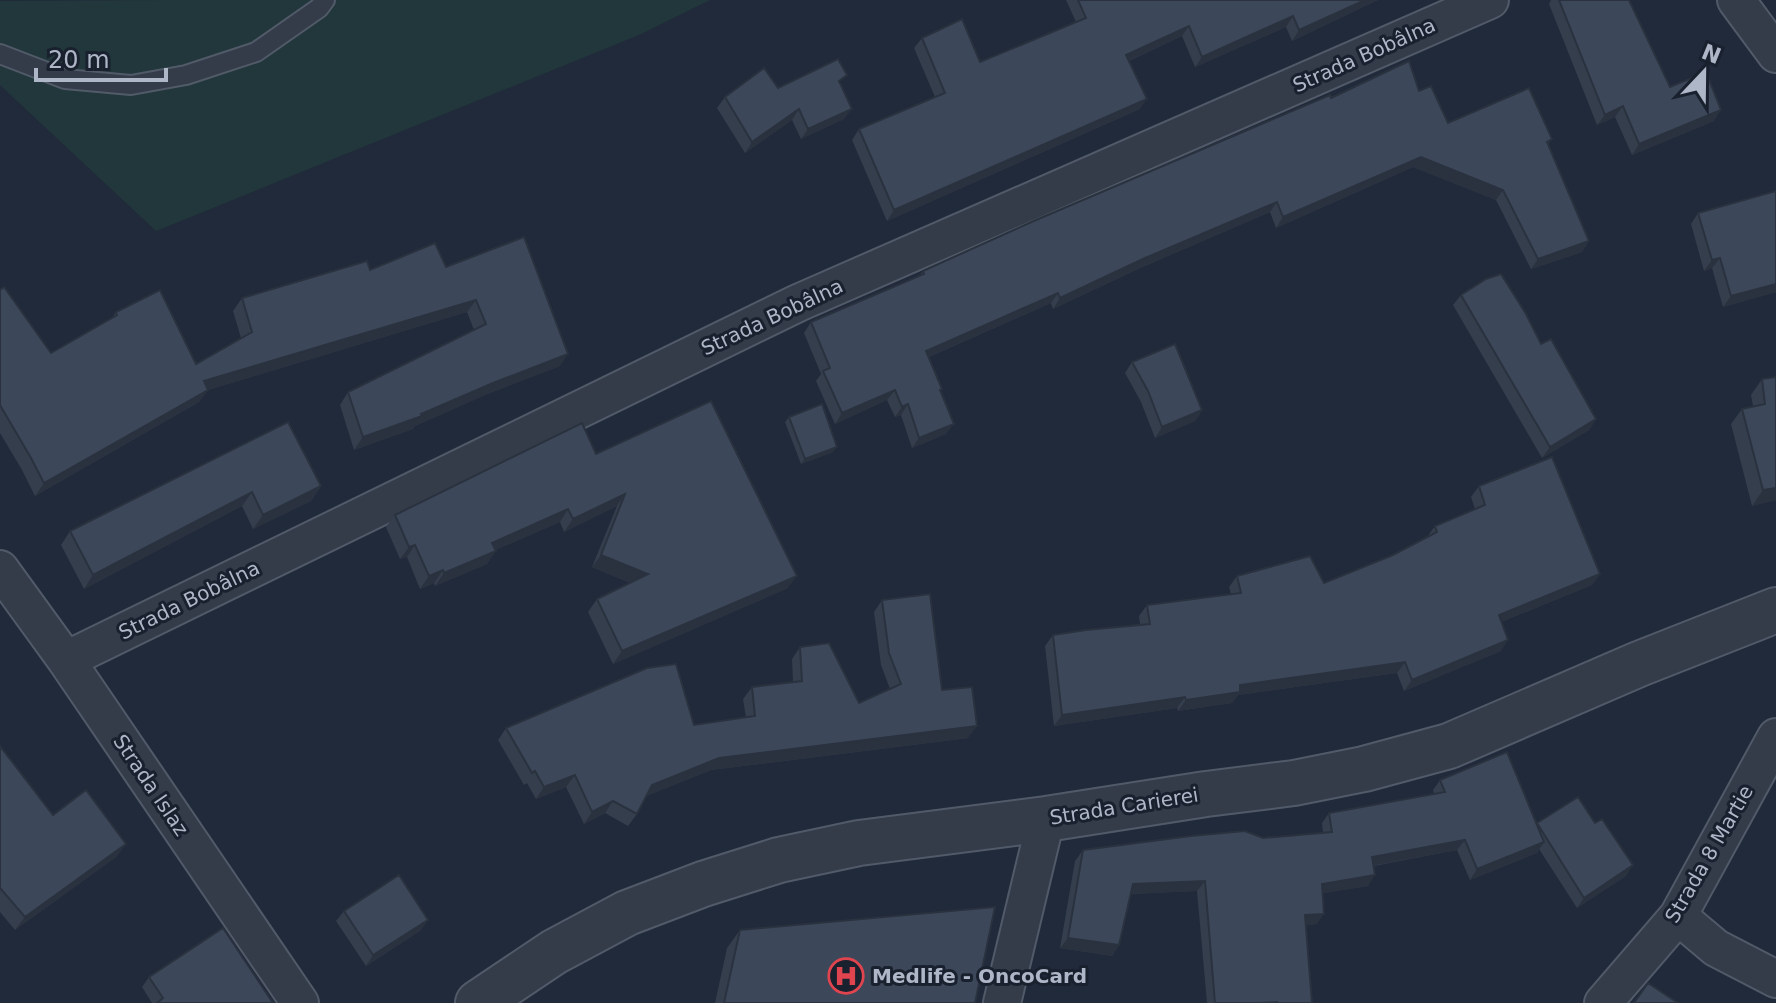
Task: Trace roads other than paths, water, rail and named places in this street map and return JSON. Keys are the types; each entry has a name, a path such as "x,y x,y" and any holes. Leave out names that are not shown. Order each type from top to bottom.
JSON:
{"street":[{"name":"Strada Bobâlna","path":"66,660 798,303 1490,0"},
{"path":"1736,0 1776,54"},
{"name":"Strada Islaz","path":"0,569 66,660 300,1003"},
{"name":"Strada Carierei","path":"478,1003 554,952 614,920 703,884 779,860 859,843 1294,783 1364,769 1449,746 1639,664 1776,610"},
{"name":"Strada 8 Martie","path":"1603,1003 1678,916 1776,737"},
{"path":"1002,1003 1046,819"},
{"path":"1678,916 1716,948 1776,979"}],"lane":[{"path":"0,54 65,79 131,85 186,75 256,52 319,8 325,0"}],"place":[{"name":"Medlife - OncoCard","path":"846,976"}]}
